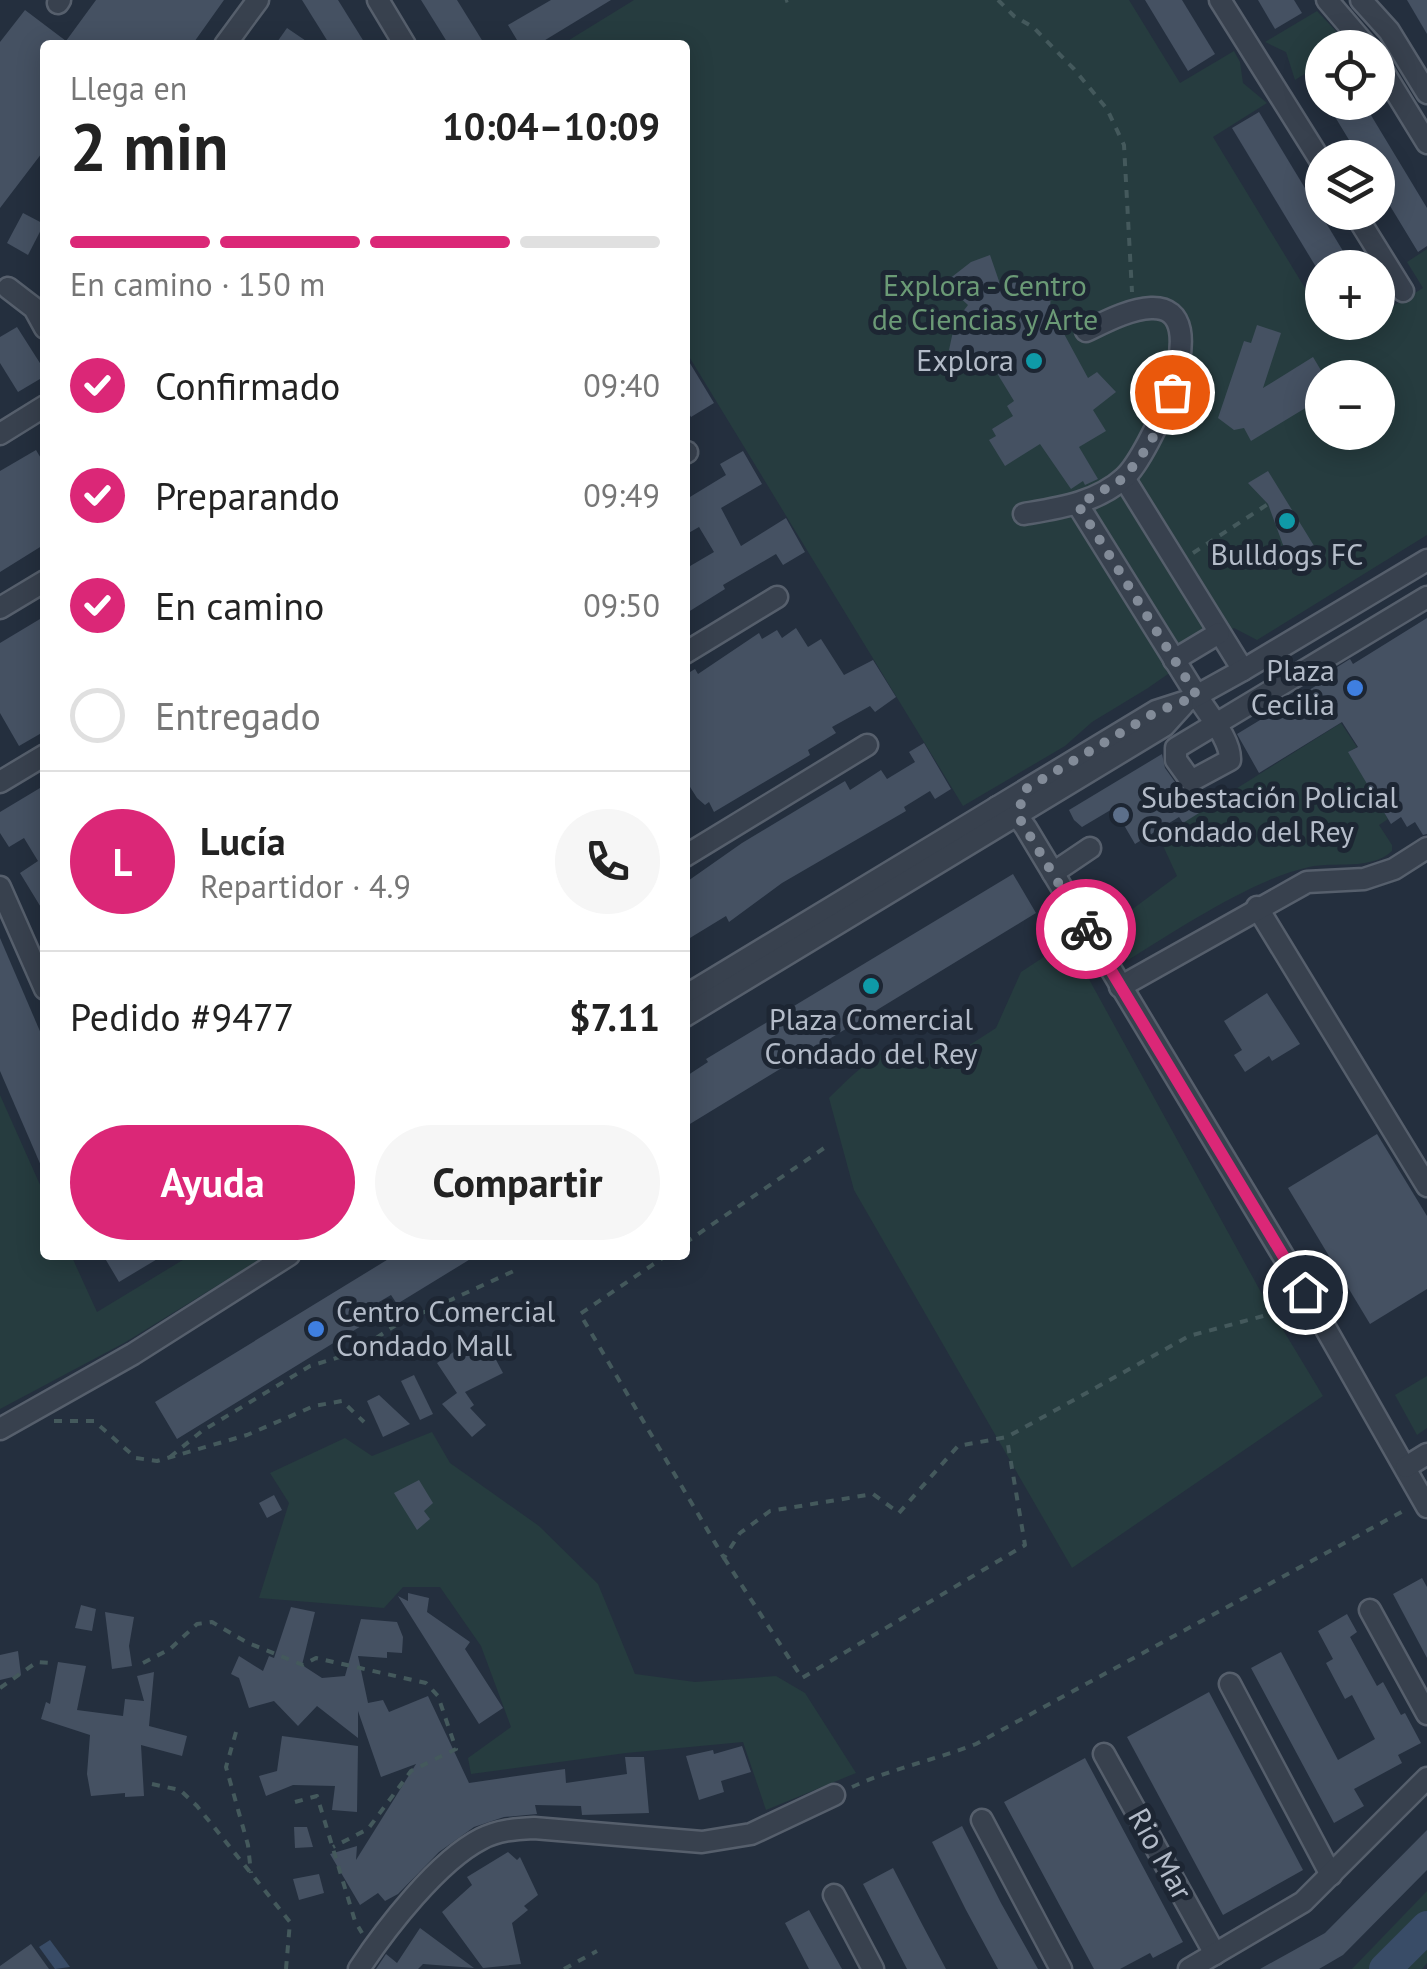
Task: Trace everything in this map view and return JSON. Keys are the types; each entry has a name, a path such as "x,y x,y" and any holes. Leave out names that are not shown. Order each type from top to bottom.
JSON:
{"street":[{"path":"229,40 258,0"},
{"path":"378,0 402,40"},
{"path":"1220,0 1308,140"},
{"path":"1327,0 1353,30"},
{"path":"1350,26 1366,5 1389,31 1427,93"},
{"path":"1395,91 1427,143"},
{"path":"1365,230 1402,290"},
{"path":"8,288 34,308 40,319"},
{"path":"1024,514 1078,505 1124,478 1150,444 1162,417 1179,362 1176,322 1167,312 1152,307 1086,331"},
{"path":"0,434 40,409"},
{"path":"1124,478 1243,670"},
{"path":"1078,505 1174,660 1192,698 1215,726 1427,596"},
{"path":"690,993 1156,712 1192,698 1243,670 1427,560"},
{"path":"0,608 40,584"},
{"path":"690,650 777,598"},
{"path":"1174,660 1219,633"},
{"path":"690,1013 1164,726 1192,698"},
{"path":"690,845 867,745"},
{"path":"0,782 40,758"},
{"path":"1018,816 1024,790"},
{"path":"997,807 1013,810 1018,816 1305,1292 1425,1503"},
{"path":"1053,873 1090,848"},
{"path":"1120,987 1307,882 1364,879 1394,869 1427,848"},
{"path":"0,887 36,946"},
{"path":"1257,907 1427,1186"},
{"path":"0,1429 133,1354 281,1260"},
{"path":"1406,1467 1427,1454"},
{"path":"1370,1610 1427,1714"},
{"path":"1230,1684 1331,1875"},
{"name":"Rio Mar","path":"1104,1754 1215,1954"},
{"path":"1189,1969 1303,1902 1427,1778"},
{"path":"359,1969 399,1915 458,1854 483,1838 508,1829 534,1828 702,1842 751,1834 834,1794"},
{"path":"982,1820 1062,1969"},
{"path":"834,1895 873,1969"}],"path":[{"path":"998,0 1074,69 1107,109 1124,145 1129,273 1136,312"},
{"path":"1176,563 1255,516 1268,504"},
{"path":"690,1240 830,1144"},
{"path":"660,1260 580,1314 724,1558 802,1678 1026,1546 1007,1437"},
{"path":"170,1457 202,1431 310,1366 353,1354 396,1325 516,1270"},
{"path":"724,1558 740,1534 770,1510 873,1494 899,1513 958,1446 1007,1437 1189,1336 1267,1315 1305,1292"},
{"path":"31,1411 56,1422 94,1420 136,1458 158,1461 247,1436 314,1406 342,1401 364,1422"},
{"path":"834,1794 894,1768 976,1744 1425,1503"},
{"path":"143,1664 170,1650 197,1624 212,1622 246,1642 303,1665 316,1658 426,1683 438,1696 456,1749 411,1771 368,1829 333,1847"},
{"path":"0,1688 37,1662 50,1663"},
{"path":"236,1732 226,1766 248,1845 251,1874"},
{"path":"152,1784 180,1790 290,1922 286,1969"},
{"path":"294,1802 316,1796 355,1921 372,1950"},
{"path":"564,1969 597,1951"}],"green space":[{"name":"Explora - Centro de Ciencias y Arte","path":"634,0 1129,0 1180,83 1234,51 1243,83 1267,103 1213,137 1305,288 1305,340 1395,340 1395,305 1423,288 1407,262 1427,249 1427,535 1257,640 1234,628 1092,722 1065,746 963,806 690,358 690,40 569,40"},
{"path":"1317,11 1335,30 1305,30 1305,74 1295,80 1286,52 1265,42"},
{"path":"1341,723 1357,747 1349,752 1388,819 1379,825 1392,851 1374,861 1319,865 1287,873 1216,907 1128,960 1107,928 1177,876 1159,837"},
{"path":"1068,941 1268,1305 1323,1396 1072,1568 854,1190 829,1098 867,1063 889,1051 914,1047 937,1066 996,1028 1021,972"},
{"path":"0,1095 40,1185 40,1260 73,1260 97,1312 183,1260 259,1260 124,1343 0,1409"},
{"path":"1427,1376 1427,1428 1417,1435 1395,1395"},
{"path":"432,1432 450,1463 539,1526 598,1584 635,1674 695,1682 776,1676 805,1693 856,1773 766,1810 743,1742 471,1774 468,1758 511,1727 481,1646 440,1587 403,1587 384,1608 259,1598 289,1503 270,1473 345,1438 372,1456"},
{"path":"1427,1891 1427,1963 1422,1969 1352,1969"}],"water":[{"path":"50,1940 70,1967 55,1969 39,1947"}],"building":[{"path":"96,0 224,0 196,40 67,40"},
{"path":"302,0 338,0 363,40 327,40"},
{"path":"421,0 457,0 482,40 446,40"},
{"path":"551,0 611,0 545,40 517,40 508,25"},
{"path":"1145,0 1182,0 1215,54 1188,71"},
{"path":"1258,0 1294,0 1302,13 1275,29"},
{"path":"1407,0 1427,0 1427,34"},
{"path":"25,10 65,40 40,40 40,156 0,208 0,42"},
{"path":"287,28 305,40 279,40"},
{"path":"1259,112 1305,188 1305,230 1330,230 1342,250 1306,250 1232,128"},
{"path":"1337,120 1374,120 1386,140 1349,140"},
{"path":"1395,155 1427,208 1427,246 1418,252 1395,214"},
{"path":"23,213 40,222 40,232 28,255 7,243"},
{"name":"Explora","path":"990,255 1000,284 1030,281 1047,289 1051,294 1050,308 1088,378 1097,372 1116,392 1093,410 1106,431 1079,447 1098,479 1085,485 1083,481 1071,489 1040,444 1005,466 989,440 996,436 992,429 1013,416 1007,406 1014,401 989,360 970,362 949,350 955,322 968,305 944,283 971,262"},
{"path":"1257,325 1281,333 1263,388 1305,362 1305,408 1251,441 1244,428 1234,430 1218,418 1244,341 1251,343"},
{"path":"17,327 40,363 40,379 18,392 0,363 0,337"},
{"path":"690,363 714,403 690,415"},
{"path":"36,450 40,457 40,547 0,572 0,471"},
{"path":"743,451 762,484 721,508 741,546 786,518 805,552 783,565 776,554 723,585 725,589 690,611 690,566 714,552 699,527 690,532 690,497 726,475 720,464"},
{"name":"Bulldogs FC","path":"1268,471 1324,562 1311,571 1293,562 1286,553 1268,504 1248,483"},
{"path":"1427,618 1427,834 1423,835 1415,822 1407,827 1401,817 1391,824 1348,752 1358,747 1342,722 1259,773 1237,734 1337,673 1334,669 1350,659 1353,664"},
{"path":"40,619 40,734 19,746 0,713 0,643"},
{"path":"796,628 808,647 821,639 844,675 873,660 896,697 875,712 870,706 832,727 836,733 808,750 810,755 714,812 709,802 705,805 690,787 690,672 695,669 698,674 759,633 762,639 777,630 782,638"},
{"path":"924,743 951,789 935,799 930,791 904,807 906,811 782,883 729,922 726,916 690,938 690,879 845,781 850,790 881,770 887,779 915,762 909,752"},
{"path":"1162,754 1165,768 1199,813 1183,823 1179,817 1135,844 1114,808 1082,827 1074,820 1069,810"},
{"path":"40,788 40,906 20,873 38,861 24,838 9,847 0,833 0,812"},
{"name":"Plaza Comercial Condado del Rey","path":"1013,874 1036,913 690,1124 690,1074 708,1062 706,1059"},
{"path":"0,938 40,1031 40,1163 0,1071"},
{"path":"1267,993 1300,1044 1272,1061 1269,1056 1245,1072 1234,1055 1242,1050 1224,1021"},
{"path":"1377,1134 1427,1216 1427,1289 1370,1324 1288,1188"},
{"path":"106,1260 156,1260 119,1282"},
{"name":"Centro Comercial Condado Mall","path":"387,1260 469,1260 397,1304 391,1295 379,1302 384,1312 177,1439 155,1402"},
{"path":"485,1339 503,1373 465,1392 474,1405 470,1408 486,1425 472,1437 442,1404 457,1393 437,1363"},
{"path":"414,1375 433,1414 420,1420 401,1381"},
{"path":"379,1395 410,1424 383,1437 367,1401"},
{"path":"419,1480 433,1503 424,1511 430,1519 417,1530 394,1493"},
{"path":"274,1495 282,1510 267,1518 259,1503"},
{"path":"1422,1578 1427,1587 1427,1658 1393,1594"},
{"path":"408,1593 429,1598 427,1612 470,1642 465,1649 503,1708 479,1724 398,1596 408,1601"},
{"path":"81,1605 96,1609 92,1631 75,1628"},
{"path":"291,1607 315,1612 302,1665 322,1678 345,1676 361,1619 397,1622 403,1637 402,1653 387,1652 387,1658 358,1656 368,1703 383,1700 389,1712 428,1696 469,1783 565,1769 566,1783 627,1774 625,1757 644,1757 649,1813 582,1815 581,1806 535,1805 537,1814 504,1817 474,1827 439,1852 398,1894 385,1901 378,1893 360,1905 330,1854 357,1846 356,1860 416,1764 381,1777 358,1711 358,1738 317,1706 298,1726 274,1701 249,1708 239,1678 231,1674 239,1656 263,1671 269,1656 274,1658"},
{"path":"105,1612 134,1617 129,1646 132,1666 112,1669"},
{"path":"1347,1614 1357,1632 1350,1637 1377,1686 1383,1682 1421,1743 1398,1755 1402,1763 1354,1789 1364,1806 1334,1823 1251,1668 1281,1652 1338,1760 1375,1739 1352,1695 1345,1699 1326,1663 1333,1659 1318,1631"},
{"path":"18,1651 21,1675 0,1680 0,1655"},
{"path":"58,1662 86,1666 77,1710 123,1716 125,1699 144,1701 137,1676 154,1672 149,1726 187,1736 182,1756 141,1745 144,1796 91,1796 87,1774 90,1735 41,1719 46,1702 50,1704"},
{"path":"1209,1692 1303,1870 1223,1915 1127,1737"},
{"path":"282,1736 358,1746 357,1812 332,1810 335,1786 293,1785 266,1796 259,1776 277,1771"},
{"path":"742,1746 751,1772 721,1781 724,1792 699,1800 686,1756"},
{"path":"1085,1758 1183,1942 1120,1969 1094,1969 1004,1802"},
{"path":"962,1826 1038,1969 998,1969 966,1910 932,1842"},
{"path":"294,1827 307,1827 313,1847 295,1848"},
{"path":"1427,1830 1427,1870 1343,1955 1319,1969 1260,1969 1325,1933"},
{"path":"508,1852 517,1860 520,1857 538,1895 512,1923 521,1964 483,1968 442,1912 472,1885 467,1877"},
{"path":"893,1868 946,1969 907,1969 863,1884"},
{"path":"319,1874 324,1893 299,1900 293,1879"},
{"path":"809,1910 842,1969 809,1969 785,1923"},
{"path":"420,1928 474,1968 423,1964 418,1969 376,1969 386,1954 397,1963"},
{"path":"31,1944 49,1969 0,1969 0,1966"}],"waterway":[{"path":"1385,1969 1427,1927"}],"way so far":[{"path":"1086,929 1018,816 1018,804 1024,790 1156,712 1197,696 1078,505 1124,478 1150,444 1172,392"}],"place":[{"name":"Explora","path":"1034,361"},
{"name":"Bulldogs FC","path":"1287,521"},
{"name":"Plaza Cecilia","path":"1355,688"},
{"name":"Subestación Policial Condado del Rey","path":"1121,815"},
{"name":"Plaza Comercial Condado del Rey","path":"871,986"},
{"name":"Centro Comercial Condado Mall","path":"316,1329"}],"route":[{"path":"1086,929 1305,1292"}]}
